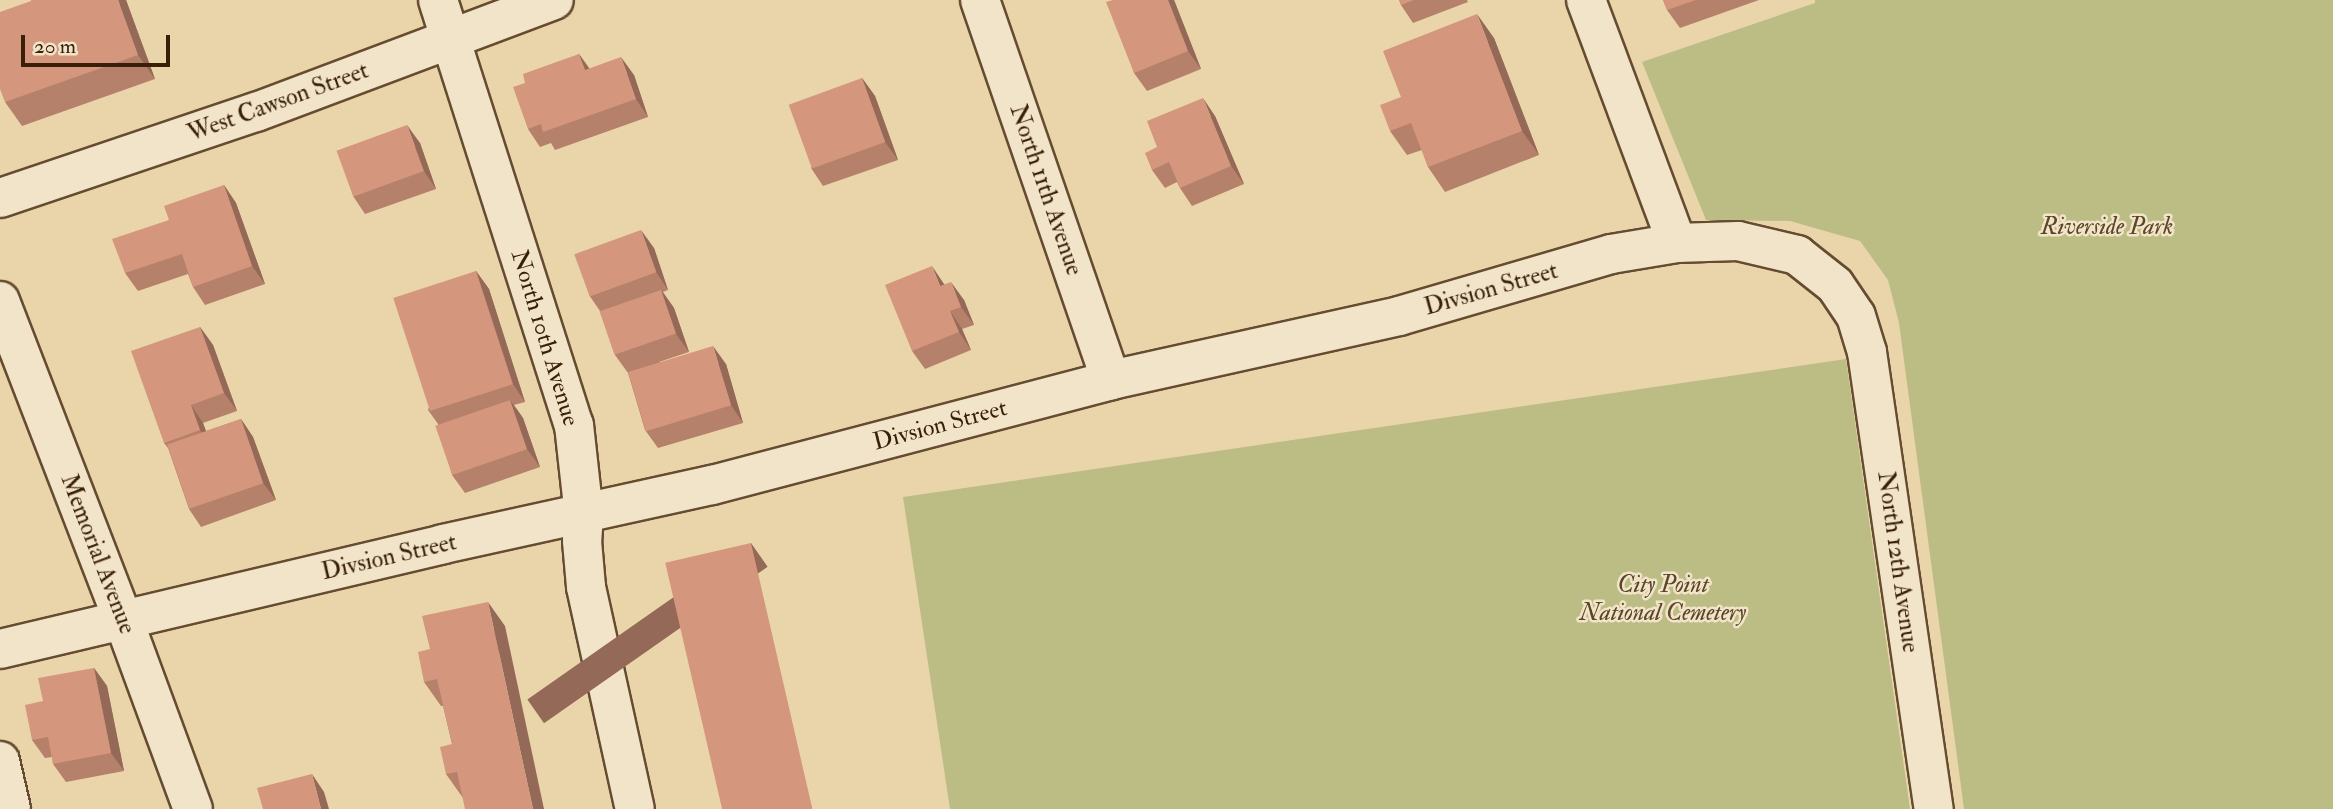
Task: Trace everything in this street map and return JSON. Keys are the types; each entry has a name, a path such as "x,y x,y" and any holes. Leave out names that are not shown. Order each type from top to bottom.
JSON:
{"street":[{"name":"North 10th Avenue","path":"438,0 574,425 584,515 582,541 586,587 635,809"},
{"name":"West Cawson Street","path":"0,198 256,112 554,0"},
{"name":"North 11th Avenue","path":"980,0 1111,380"},
{"path":"1586,0 1677,243"},
{"name":"Divsion Street","path":"0,649 443,544 712,485 1111,380 1399,316 1611,254 1677,243 1738,241 1797,255 1835,285 1856,316"},
{"name":"Memorial Avenue","path":"0,301 193,809"},
{"name":"North 12th Avenue","path":"1856,316 1867,352 1934,809"},
{"path":"0,761 11,809"}],"green space":[{"name":"Riverside Park","path":"1815,0 2333,0 2333,809 1964,809 1899,323 1888,280 1860,241 1790,221 1706,220 1642,62 1815,3"},
{"name":"City Point National Cemetery","path":"1846,359 1910,809 950,809 903,497"}],"building":[{"path":"31,0 118,0 138,55 5,102 0,89 0,12"},
{"path":"1168,0 1188,51 1134,73 1106,2"},
{"path":"1399,0 1414,0 1401,5"},
{"path":"1663,0 1696,0 1667,10"},
{"path":"1477,14 1522,131 1428,167 1411,123 1390,131 1380,105 1401,97 1383,51"},
{"path":"579,54 585,70 621,57 636,99 543,132 541,124 528,129 513,87 525,83 523,74"},
{"path":"862,78 885,142 812,169 789,105"},
{"path":"1203,98 1231,166 1180,188 1169,162 1152,170 1145,153 1157,147 1147,121"},
{"path":"407,125 424,171 353,197 337,151"},
{"path":"224,185 252,266 193,287 182,254 125,273 112,239 169,220 164,206"},
{"path":"641,230 656,272 590,297 574,254"},
{"path":"932,266 940,286 951,282 961,307 950,311 959,332 912,351 885,285"},
{"path":"476,271 513,384 430,411 393,298"},
{"path":"661,290 676,333 615,355 600,311"},
{"path":"200,327 224,393 191,405 200,430 164,443 131,351"},
{"path":"713,346 731,405 646,431 628,372"},
{"path":"510,400 527,449 452,475 435,426"},
{"path":"241,419 263,483 189,509 167,444"},
{"path":"751,543 812,809 722,809 665,563"},
{"path":"488,602 533,809 465,809 457,772 446,774 440,747 452,744 437,679 424,682 418,652 430,649 422,616"},
{"path":"94,668 111,753 53,764 48,737 32,740 25,705 43,701 38,678"},
{"path":"312,774 321,809 263,809 257,788"}]}
